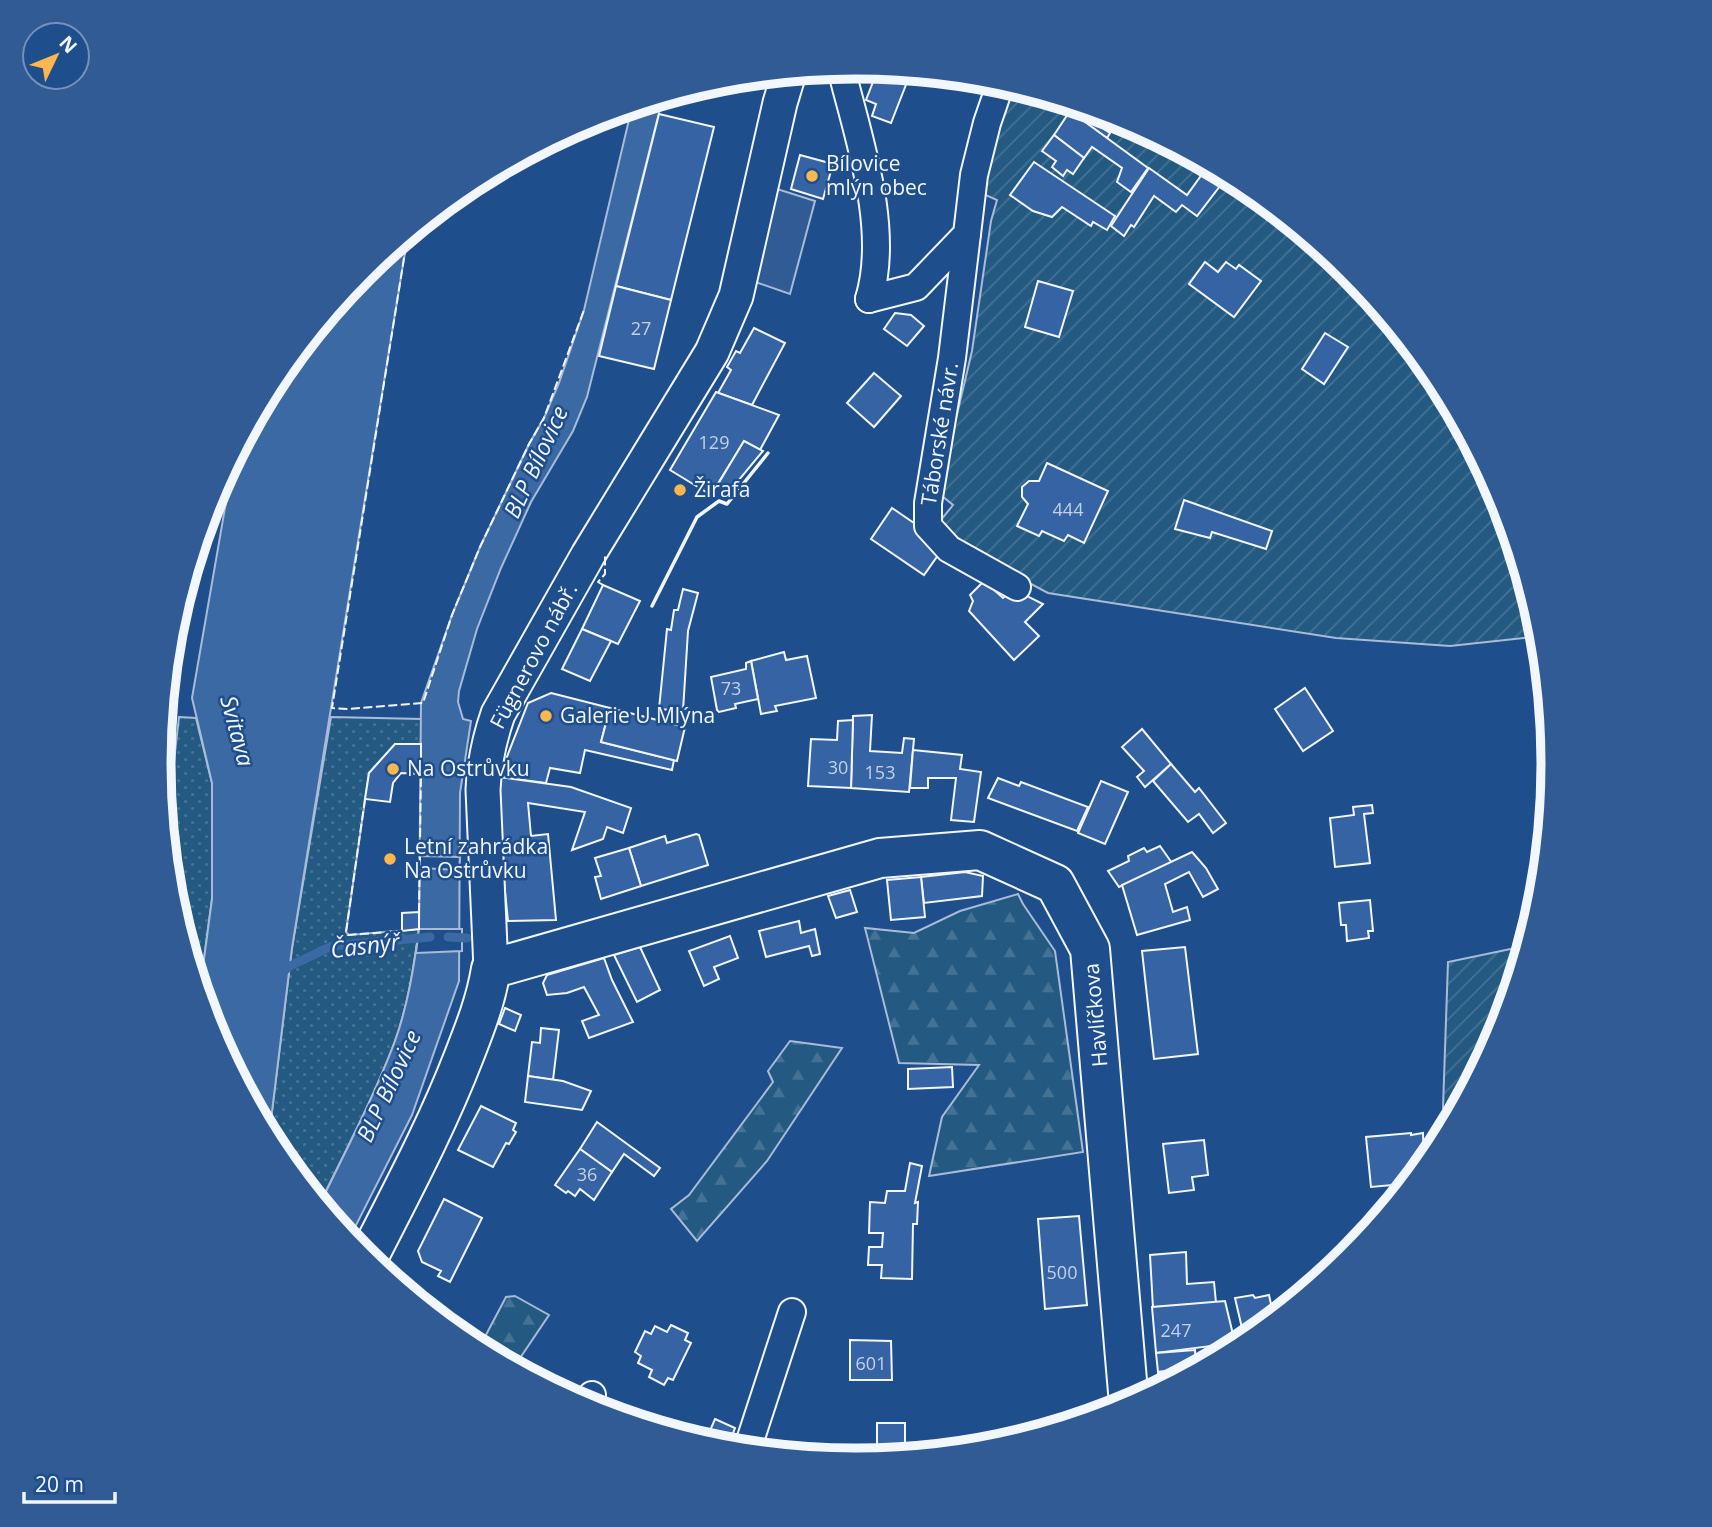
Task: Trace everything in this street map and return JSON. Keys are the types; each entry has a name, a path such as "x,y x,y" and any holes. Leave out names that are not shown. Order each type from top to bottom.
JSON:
{"main road":[{"name":"Havlíčkova","path":"491,969 880,858 980,850 1055,884 1090,949 1128,1392"},
{"name":"Fügnerovo nábř.","path":"373,1249 447,1101 478,1020 491,969"}],"street":[{"path":"844,79 867,170 875,230 874,280 869,299 916,287 967,234"},
{"name":"Fügnerovo nábř.","path":"491,969 482,790 493,728 581,567 712,352 723,329 741,277 786,83"},
{"name":"Táborské návr.","path":"998,94 986,123 974,175 952,358 928,503 928,526 949,550 1017,586"},
{"path":"750,1439 792,1312"}],"green space":[{"path":"1009,96 1076,115 1159,149 1198,170 1273,220 1340,279 1399,347 1449,421 1489,501 1517,586 1529,637 1450,646 1336,638 1048,593 952,542 941,520 953,505 942,496 940,486 972,351 991,221 997,200 981,193"},
{"path":"179,717 196,718 212,783 212,899 203,967 184,897 177,853 172,781"},
{"path":"331,717 422,719 421,744 395,744 369,773 346,932 349,935 419,929 413,971 400,1027 387,1062 324,1194 271,1119 292,948"},
{"path":"1018,894 1055,951 1083,1152 929,1176 942,1117 979,1065 899,1063 865,928 914,933 960,911"},
{"path":"1515,948 1489,1026 1449,1106 1443,1108 1448,962"},
{"path":"790,1041 842,1048 767,1161 697,1241 671,1209 689,1195 773,1082 768,1071"},
{"path":"515,1296 549,1315 519,1360 484,1338 506,1297"}],"shaded area":[{"path":"761,184 815,201 790,294 741,277"}],"water":[{"name":"BLP Bílovice","path":"660,108 587,397 573,431 531,502 501,568 477,629 459,691 458,702 463,719 471,721 460,793 459,981 412,1115 354,1229 325,1194 387,1062 400,1027 410,985 419,929 421,703 452,615 480,547 544,418 584,310 630,117"},
{"name":"Svitava","path":"406,248 292,948 271,1119 223,1026 203,967 212,899 212,783 192,698 228,490 242,461 263,421 313,347 372,279"}],"pier":[{"path":"420,856 460,857 459,870 420,868"},
{"path":"419,929 462,929 462,951 416,953"}],"building":[{"path":"874,79 908,81 891,123 872,116 876,104 866,100"},
{"path":"1069,113 1075,115 1148,168 1131,192 1117,182 1122,168 1092,147 1084,158 1054,135"},
{"path":"659,114 714,127 671,300 616,286"},
{"path":"1075,115 1097,123 1110,133 1107,138"},
{"path":"1054,135 1084,158 1073,174 1067,170 1063,176 1052,167 1056,161 1042,151"},
{"name":"Bílovice mlýn obec","path":"800,155 833,164 823,199 791,189"},
{"path":"1034,162 1115,216 1107,230 1093,222 1091,226 1062,207 1052,217 1033,211 1010,195"},
{"path":"1149,168 1187,195 1203,173 1220,186 1197,216 1182,205 1176,212 1154,196 1134,227 1131,225 1124,236 1111,226"},
{"path":"1205,262 1218,272 1226,262 1236,269 1239,265 1261,281 1234,317 1189,284"},
{"path":"1038,281 1073,291 1059,337 1025,327"},
{"path":"616,286 671,300 654,369 599,356"},
{"path":"895,313 911,315 924,326 907,346 884,329"},
{"path":"754,328 785,343 752,405 718,393 731,370 727,367 736,351 740,353"},
{"path":"1325,333 1348,347 1324,384 1302,369"},
{"path":"874,373 901,396 874,427 847,403"},
{"path":"716,392 779,415 760,450 744,441 711,495 670,470"},
{"path":"744,441 763,451 729,492 718,484"},
{"path":"1047,463 1108,491 1084,543 1068,535 1064,541 1042,531 1039,536 1017,526 1028,504 1022,497 1022,487 1029,481 1039,481"},
{"path":"1184,500 1272,531 1266,549 1212,532 1210,538 1175,529"},
{"path":"892,508 930,534 941,551 924,575 871,539"},
{"path":"982,583 1003,598 1013,589 1043,604 1025,622 1039,636 1014,660 969,611 973,601 970,595"},
{"path":"603,585 640,601 618,644 582,629"},
{"path":"683,589 698,593 688,631 683,711 659,709 667,629 671,630 674,610 678,610"},
{"path":"582,629 611,641 590,681 562,669"},
{"path":"784,652 786,660 807,656 816,698 775,706 777,711 761,714 751,661"},
{"path":"751,661 758,699 735,704 736,708 719,712 711,677 746,669 746,663"},
{"path":"1305,688 1333,731 1303,751 1275,709"},
{"path":"551,693 610,708 601,742 674,760 672,770 585,750 580,773 550,768 546,783 499,777 528,703"},
{"path":"610,708 685,727 677,761 601,742"},
{"path":"872,715 870,751 902,753 904,738 914,739 909,792 851,788 853,716"},
{"path":"853,720 851,788 808,786 811,739 837,740 838,721"},
{"path":"1142,729 1171,764 1145,787 1137,777 1144,771 1122,747"},
{"path":"395,744 421,744 421,774 401,773 393,783 390,802 365,799 369,773"},
{"path":"913,750 962,755 960,769 981,772 974,822 951,820 956,778 928,778 928,788 910,788"},
{"path":"1171,764 1195,792 1199,788 1226,823 1213,833 1199,814 1188,822 1153,781"},
{"path":"499,777 571,787 631,808 623,833 607,827 603,839 572,850 585,812 528,803 531,836 548,834 556,920 508,921 501,852"},
{"path":"998,778 1019,786 1021,782 1088,807 1077,831 988,798"},
{"path":"1101,781 1128,792 1105,844 1078,833"},
{"path":"1372,805 1373,813 1364,814 1370,863 1335,867 1330,818 1354,815 1353,807"},
{"path":"699,835 708,865 641,886 629,848 665,836 667,843"},
{"path":"1160,846 1172,863 1119,887 1108,871 1129,861 1128,856 1144,848 1147,852"},
{"path":"629,848 641,886 601,899 595,877 601,876 595,858"},
{"path":"1192,852 1206,868 1218,889 1203,897 1189,872 1165,884 1173,912 1187,907 1190,920 1137,935 1122,885"},
{"path":"965,872 983,876 982,896 924,903 921,877"},
{"path":"921,877 925,917 891,920 887,880"},
{"path":"850,890 857,912 836,918 828,896"},
{"path":"1370,900 1373,931 1368,931 1369,938 1347,941 1346,925 1341,925 1339,903"},
{"path":"419,912 419,929 402,931 402,913"},
{"path":"799,921 801,933 815,929 820,954 812,956 809,946 766,957 759,931"},
{"path":"730,936 738,958 714,967 719,979 704,986 689,951"},
{"path":"640,947 660,990 637,1002 614,955"},
{"path":"1185,947 1198,1054 1154,1059 1142,951"},
{"path":"604,958 633,1022 589,1038 582,1021 599,1015 584,987 567,993 547,995 543,983 547,975"},
{"path":"505,1008 521,1015 515,1031 499,1024"},
{"path":"541,1028 559,1030 553,1080 528,1076 532,1042 540,1043"},
{"path":"952,1067 953,1087 908,1089 908,1069"},
{"path":"528,1076 563,1081 591,1091 582,1110 525,1102"},
{"path":"481,1106 516,1123 513,1130 516,1132 509,1144 506,1143 493,1167 458,1150"},
{"path":"597,1122 660,1168 654,1176 624,1154 612,1172 580,1149"},
{"path":"1423,1133 1423,1146 1395,1185 1371,1187 1366,1137"},
{"path":"1204,1140 1208,1175 1192,1177 1194,1190 1169,1193 1163,1144"},
{"path":"580,1149 612,1172 594,1200 580,1189 575,1196 555,1185"},
{"path":"910,1163 922,1166 915,1203 918,1202 917,1224 913,1224 912,1279 881,1278 882,1265 868,1265 869,1247 882,1247 883,1233 869,1233 870,1202 885,1203 887,1191 905,1191"},
{"path":"444,1199 482,1218 450,1282 438,1276 441,1271 422,1262 418,1251"},
{"path":"1079,1216 1087,1305 1045,1309 1038,1219"},
{"path":"1186,1252 1187,1284 1214,1282 1216,1303 1153,1308 1150,1255"},
{"path":"1269,1295 1272,1308 1242,1329 1235,1298"},
{"path":"1225,1301 1233,1335 1216,1345 1156,1353 1152,1307"},
{"path":"671,1325 688,1333 685,1340 691,1343 673,1380 668,1378 664,1385 649,1377 652,1370 638,1363 641,1356 635,1352 645,1331 651,1334 655,1326 667,1332"},
{"path":"850,1340 891,1341 892,1380 850,1380"},
{"path":"1195,1350 1195,1358 1173,1370 1158,1372 1156,1353"},
{"path":"1172,1371 1158,1378 1158,1372"},
{"path":"715,1419 735,1428 732,1436 709,1432"},
{"path":"877,1423 905,1423 905,1447 877,1448"}],"waterway":[{"name":"Časnýř","path":"280,974 290,966 332,946 430,937"},
{"name":"Časnýř","path":"448,937 467,938"}],"fence":[{"path":"406,249 332,708 423,703 452,615 480,547 544,418 584,310"},
{"path":"603,585 598,582 605,574 605,556"},
{"path":"419,912 421,774"},
{"path":"365,799 346,932 348,935 402,931"}],"wall":[{"path":"652,606 697,517 719,501 727,504 768,453"}],"place":[{"name":"Bílovice mlýn obec","path":"812,176"},
{"name":"Žirafa","path":"680,490"},
{"name":"Galerie U Mlýna","path":"546,716"},
{"name":"Na Ostrůvku","path":"393,769"},
{"name":"Letní zahrádka Na Ostrůvku","path":"390,859"}]}
